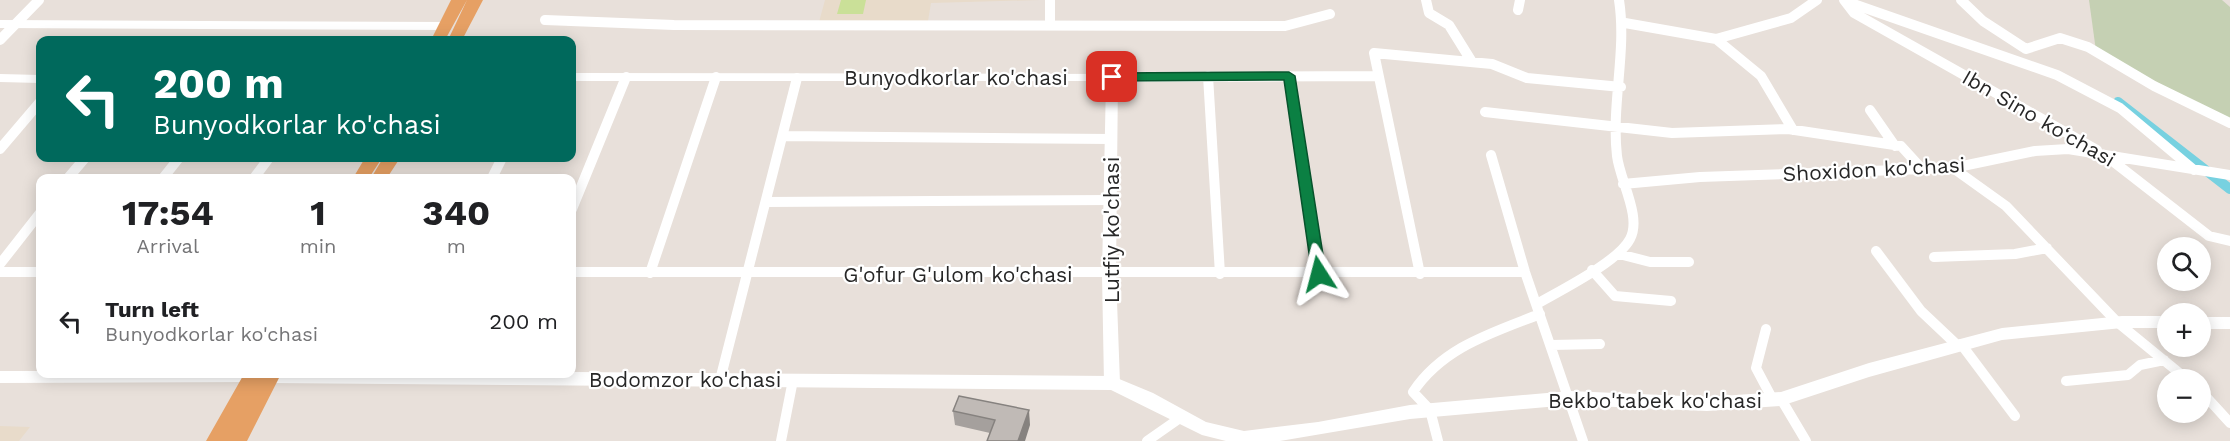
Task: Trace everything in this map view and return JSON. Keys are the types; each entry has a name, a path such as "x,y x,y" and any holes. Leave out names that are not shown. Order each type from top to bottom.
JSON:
{"highway":[{"path":"440,36 459,0"},
{"path":"457,36 475,0"},
{"path":"216,441 260,378"},
{"path":"236,441 261,378"}],"main road":[{"name":"Bekbo'tabek ko'chasi","path":"1180,418 1224,436 1244,440 1430,410 1570,398 1707,404 1777,399 1959,344 2002,334 2117,322 2157,322"},
{"path":"2211,323 2230,323"},
{"name":"Bodomzor ko'chasi","path":"537,378 1112,383 1147,398 1180,418"}],"street":[{"path":"0,40 39,0"},
{"path":"1050,0 1050,25"},
{"path":"1426,0 1429,13 1449,25 1472,62"},
{"path":"1438,441 1430,410 1413,392 1418,381 1431,368 1471,343 1538,309 1592,270 1619,254 1629,244 1636,229 1636,214 1620,176 1618,126 1624,23 1619,0"},
{"path":"1844,0 2057,75 2120,108 2195,170"},
{"name":"Ibn Sino ko‘chasi","path":"1844,0 1854,13 2103,154 2209,236 2230,241"},
{"path":"1961,0 1972,14 2026,49 2060,38 2088,47 2154,86 2230,123"},
{"path":"1624,23 1716,39 1791,18 1811,2"},
{"path":"545,20 674,25 1285,26 1330,14"},
{"path":"0,24 446,26"},
{"path":"1716,39 1761,76 1793,130"},
{"path":"1420,274 1374,53 1492,64 1527,78 1621,87"},
{"path":"1208,76 1220,274"},
{"path":"1289,76 1319,274"},
{"name":"Bunyodkorlar ko'chasi","path":"576,77 1377,76"},
{"path":"576,198 626,77"},
{"path":"650,273 716,77"},
{"name":"Lutfiy ko'chasi","path":"1112,77 1109,274 1112,383"},
{"path":"0,78 36,79"},
{"path":"720,380 797,78"},
{"path":"0,149 36,107"},
{"path":"1870,110 1895,146"},
{"path":"1485,112 1700,134 1793,130 1900,146 1922,170"},
{"path":"0,135 12,135"},
{"path":"783,136 1111,139"},
{"name":"Shoxidon ko'chasi","path":"1623,184 1700,177 1953,168 2035,151 2068,149 2230,175"},
{"path":"1491,155 1525,272 1583,441"},
{"path":"71,174 82,162"},
{"path":"1953,168 2006,206 2117,322 2175,369"},
{"path":"766,202 1110,200"},
{"path":"0,264 36,218"},
{"path":"1934,257 2015,254 2047,248"},
{"path":"1876,252 1921,311 1959,344 2014,416"},
{"path":"1619,254 1650,262 1689,262"},
{"path":"1592,270 1615,296 1671,301"},
{"path":"0,272 36,272"},
{"name":"G'ofur G'ulom ko'chasi","path":"576,272 1420,274 1525,272"},
{"path":"1766,329 1756,368 1806,441"},
{"path":"1551,345 1600,344"},
{"path":"2066,381 2128,375 2140,365 2164,360"},
{"name":"Bodomzor ko'chasi","path":"0,377 36,377"},
{"path":"781,441 793,380"},
{"path":"2211,402 2230,423"},
{"path":"1146,441 1180,418"}],"shaded area":[{"path":"825,0 1040,0 931,3 928,21 819,22"},
{"path":"0,426 30,427 19,441 0,441"}],"green space":[{"path":"841,0 866,0 863,14 837,14"},
{"path":"2089,0 2222,0 2230,7 2230,120 2096,51"}],"building":[{"path":"959,396 1029,410 1018,441 987,441 995,420 953,411"}],"waterway":[{"path":"2118,102 2230,189"}],"route":[{"path":"1112,77 1289,76 1319,274"}]}
